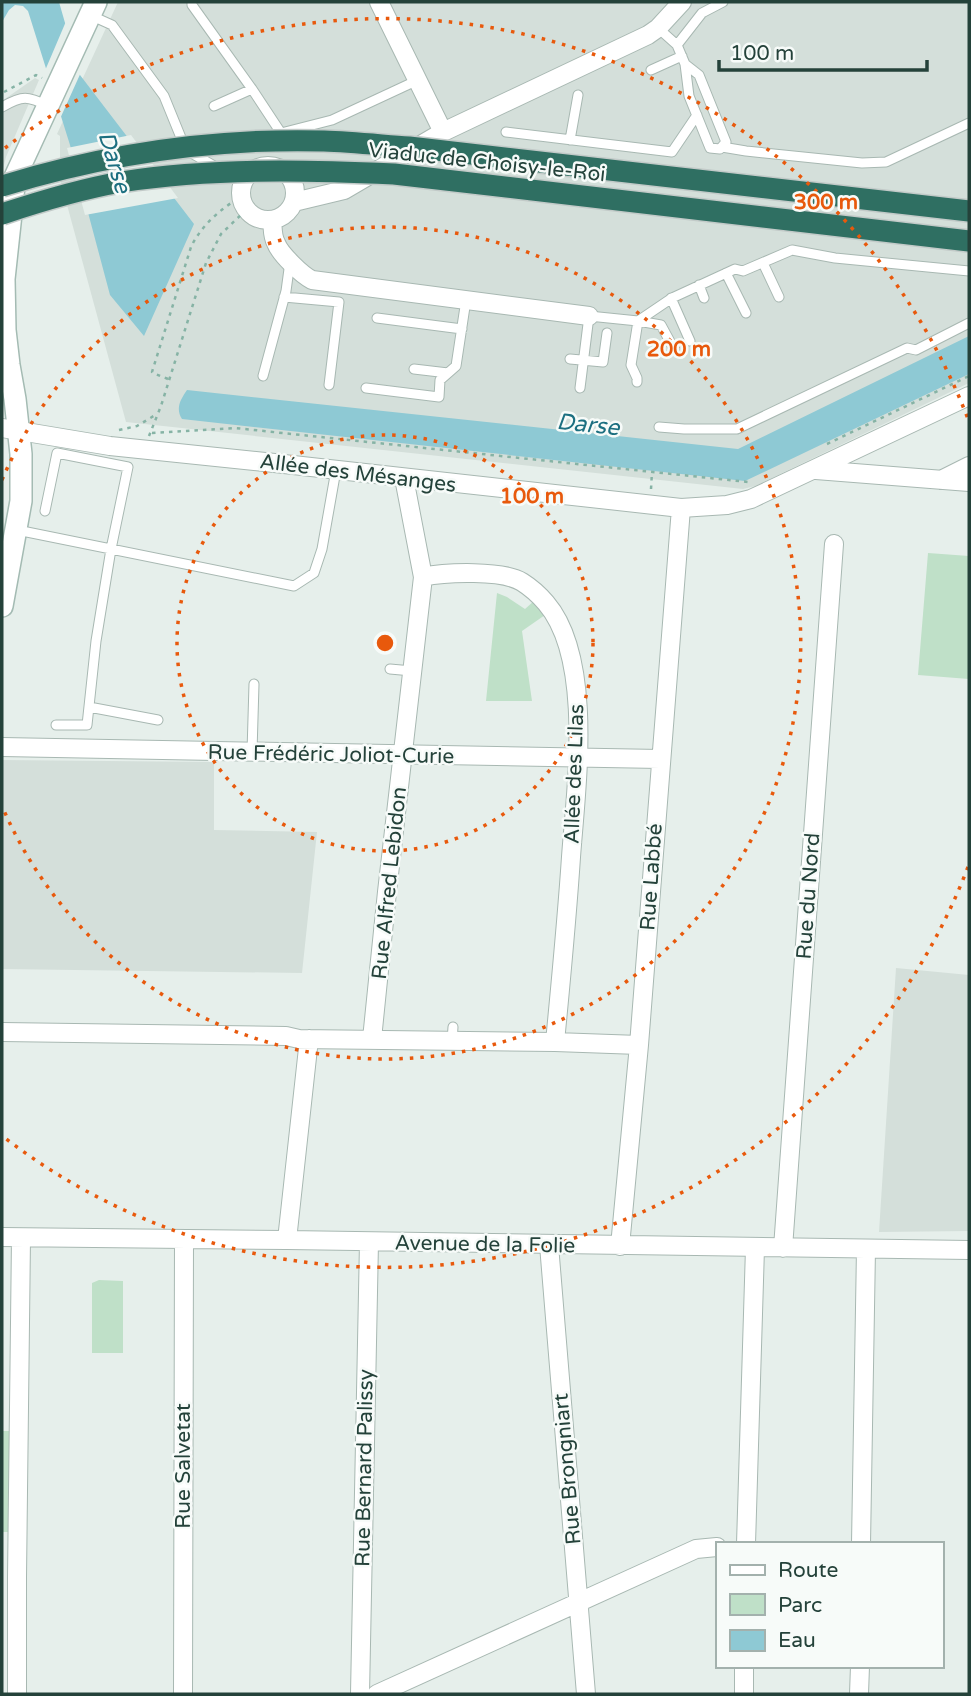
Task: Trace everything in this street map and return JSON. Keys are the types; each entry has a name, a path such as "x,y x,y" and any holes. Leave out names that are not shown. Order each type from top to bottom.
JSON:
{"highway":[{"name":"Viaduc de Choisy-le-Roi","path":"2,186 115,157 159,150 324,141 409,147 969,211"},
{"name":"Viaduc de Choisy-le-Roi","path":"2,214 119,183 233,171 310,170 394,174 969,241"}],"main road":[{"path":"2,606 22,501 21,454 10,429 15,399 5,330 3,279 15,177 93,8"}],"street":[{"path":"379,2 443,132"},
{"path":"294,202 344,190 443,132 648,35 682,2"},
{"path":"275,167 289,175 295,192 294,202 289,211 281,217 262,220 253,216 243,196 252,170 275,167"},
{"path":"272,220 276,244 305,276 315,281 589,316"},
{"name":"Allée des Mésanges","path":"10,429 110,446 149,441 336,470 681,509 727,505 751,499 969,396"},
{"path":"941,480 969,466"},
{"path":"813,470 969,482"},
{"name":"Rue Alfred Lebidon","path":"372,1039 423,577 404,478"},
{"name":"Rue Labbé","path":"620,1246 639,1045 681,509"},
{"name":"Rue du Nord","path":"783,1248 834,544"},
{"name":"Allée des Lilas","path":"423,577 492,574 521,581 546,603 558,620 571,657 579,707 578,758 568,910 555,1042"},
{"name":"Rue Frédéric Joliot-Curie","path":"2,747 660,760"},
{"path":"2,1032 286,1036 309,1039 372,1039 453,1034 639,1045"},
{"path":"287,1240 309,1039"},
{"name":"Avenue de la Folie","path":"2,1237 969,1250"},
{"path":"17,1694 9,1577 22,1238"},
{"name":"Rue Salvetat","path":"183,1694 184,1239"},
{"name":"Rue Bernard Palissy","path":"360,1694 369,1242"},
{"name":"Rue Brongniart","path":"549,1245 586,1694"},
{"path":"746,1542 755,1248"},
{"path":"861,1542 866,1249"},
{"path":"377,1694 696,1549 716,1547"},
{"path":"744,1668 744,1694"},
{"path":"859,1694 860,1668"}],"lane":[{"path":"192,2 281,133 332,120 418,80"},
{"path":"677,45 702,13 723,2"},
{"path":"93,8 111,25 164,96 186,150 243,196"},
{"path":"658,28 677,45 683,60 689,96 710,148 722,147 862,163 886,162 969,124"},
{"path":"651,70 683,60"},
{"path":"683,60 699,75 726,142 722,147"},
{"path":"214,106 252,89"},
{"path":"570,140 578,95"},
{"path":"2,107 21,98 49,104"},
{"path":"506,132 671,152 697,116"},
{"path":"636,382 631,365 638,321 671,298 699,285 735,269 743,271 792,250 835,258 968,272"},
{"path":"763,263 779,297"},
{"path":"262,376 289,269 293,264"},
{"path":"726,274 746,313"},
{"path":"699,285 704,298"},
{"path":"284,297 339,302 329,385"},
{"path":"671,298 690,341"},
{"path":"366,388 439,397 440,380 456,366 466,300"},
{"path":"580,387 589,316 661,325 674,349"},
{"path":"377,318 462,329"},
{"path":"659,427 737,429 906,348 916,350 969,323"},
{"path":"570,359 603,362 607,333"},
{"path":"414,369 448,373"},
{"path":"45,512 57,453 128,467 96,642 87,724 56,725"},
{"path":"17,530 294,586 314,573 322,549 336,470"},
{"path":"390,669 412,671"},
{"path":"253,752 254,684"},
{"path":"89,707 158,720"}],"path":[{"path":"2,94 36,75 45,79"},
{"path":"169,380 152,372 191,247 203,227 226,206 243,196"},
{"path":"243,196 216,240 206,263 149,441 235,428 747,483"},
{"path":"821,447 969,376"},
{"path":"111,431 130,428 157,414"},
{"path":"651,489 652,472"}],"shaded area":[{"path":"118,2 969,2 969,383 755,486 743,489 126,422 60,179 60,136 57,134"},
{"path":"35,78 39,80 6,157 2,173 2,101"},
{"path":"2,760 214,762 214,830 317,832 302,973 2,969"},
{"path":"896,968 969,975 969,1231 879,1232"}],"green space":[{"path":"928,553 969,556 969,679 918,675"},
{"path":"497,593 525,609 534,601 545,615 522,631 532,701 486,701"},
{"path":"99,1280 123,1281 123,1353 92,1353 92,1283"},
{"path":"2,1431 10,1431 9,1532 2,1532"}],"water":[{"name":"Darse","path":"2,2 59,2 80,75 194,224 144,336 110,295 70,145 28,11 23,6 15,5 2,22"},
{"path":"969,336 969,374 745,481 182,419 179,411 187,390 738,449"}],"pier":[{"path":"67,19 82,70 59,121 44,73"},
{"path":"131,135 178,198 85,215 67,148"}]}
